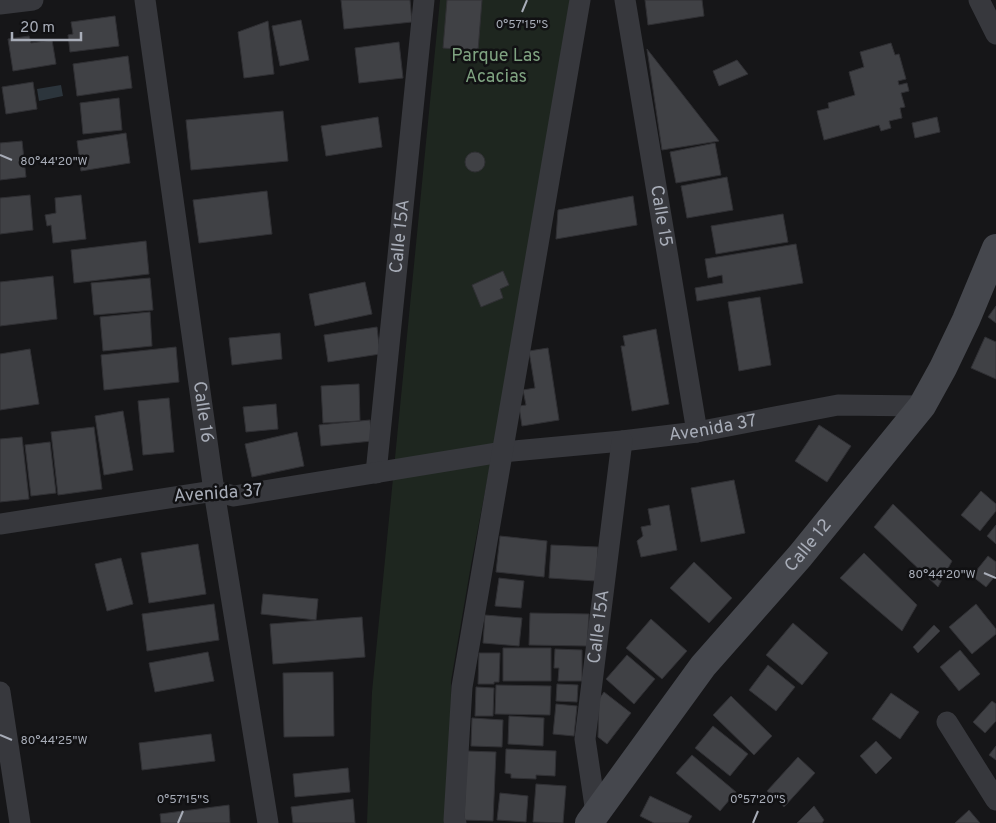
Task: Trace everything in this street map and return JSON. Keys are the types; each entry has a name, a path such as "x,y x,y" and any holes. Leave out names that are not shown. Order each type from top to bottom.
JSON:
{"main road":[{"name":"Calle 12","path":"593,818 702,666 800,556 922,406 966,320 996,248"}],"street":[{"path":"0,4 33,0"},
{"name":"Calle 16","path":"145,0 214,491 268,823"},
{"name":"Calle 15A","path":"376,473 424,0"},
{"path":"456,823 454,820 462,687 580,0"},
{"name":"Calle 15","path":"625,0 697,432"},
{"path":"980,0 996,34"},
{"name":"Avenida 37","path":"0,524 214,491 234,496 502,452 697,432 838,405 922,406"},
{"name":"Calle 15A","path":"593,818 584,739 622,441"},
{"path":"0,692 20,823"},
{"path":"947,722 996,800"}],"green space":[{"name":"Parque Las Acacias","path":"440,0 570,0 497,429 451,681 450,823 367,823 372,692"}],"shaded area":[{"path":"61,85 63,96 39,101 37,89"}],"building":[{"path":"341,0 410,0 412,22 344,29"},
{"path":"447,0 482,0 478,51 443,48"},
{"path":"645,0 702,0 704,16 648,25"},
{"path":"115,16 119,46 70,52 68,35 73,34 71,22"},
{"path":"301,20 309,60 280,66 272,26"},
{"path":"268,21 274,74 244,78 238,32"},
{"path":"29,36 31,43 52,40 56,64 13,71 8,39"},
{"path":"399,42 403,78 359,83 355,48"},
{"path":"891,43 895,55 899,54 906,79 898,81 899,85 907,83 909,91 901,93 905,107 900,108 902,118 889,121 891,128 881,131 879,125 824,140 817,111 829,108 828,103 855,95 849,72 864,67 860,52"},
{"path":"647,49 719,141 662,150"},
{"path":"128,56 132,88 77,96 73,64"},
{"path":"737,60 748,74 719,86 713,71"},
{"path":"33,82 37,109 6,114 2,87"},
{"path":"119,98 122,130 83,134 80,103"},
{"path":"283,111 288,161 191,170 186,120"},
{"path":"378,117 382,147 326,156 321,126"},
{"path":"937,117 940,132 915,138 912,123"},
{"path":"126,133 130,163 81,171 77,141"},
{"path":"22,141 26,177 0,180 0,143"},
{"path":"715,143 721,175 676,183 670,152"},
{"path":"471,152 479,152 485,158 485,166 479,172 471,172 465,166 465,158"},
{"path":"727,177 733,210 687,218 681,186"},
{"path":"267,191 272,234 199,243 193,200"},
{"path":"30,195 33,230 0,234 0,198"},
{"path":"81,195 86,239 53,243 51,225 47,226 45,215 56,213 55,198"},
{"path":"633,196 637,225 556,239 558,210"},
{"path":"783,214 788,242 716,254 711,226"},
{"path":"146,241 149,274 74,283 71,250"},
{"path":"796,244 803,283 697,301 695,288 723,283 722,275 708,278 705,259"},
{"path":"503,271 509,285 500,289 503,298 481,307 472,285"},
{"path":"53,276 57,319 0,326 0,282"},
{"path":"150,278 153,310 94,315 91,283"},
{"path":"365,282 372,314 315,326 309,294"},
{"path":"760,297 771,365 739,371 728,302"},
{"path":"996,306 996,323 988,317"},
{"path":"150,312 152,346 103,351 100,317"},
{"path":"377,327 380,354 328,362 324,335"},
{"path":"656,329 669,404 632,411 621,346 625,346 623,336"},
{"path":"280,333 282,359 232,365 229,338"},
{"path":"985,337 996,342 996,379 971,368"},
{"path":"176,347 179,382 104,390 101,355"},
{"path":"548,348 559,420 522,426 519,406 526,405 523,390 535,388 529,351"},
{"path":"30,349 39,404 0,410 0,354"},
{"path":"359,384 360,421 323,423 321,386"},
{"path":"169,398 174,452 143,455 138,401"},
{"path":"276,404 278,429 246,432 243,407"},
{"path":"123,411 133,470 104,475 95,416"},
{"path":"370,420 372,441 321,446 319,425"},
{"path":"819,425 851,446 827,482 795,461"},
{"path":"94,427 102,489 58,495 51,432"},
{"path":"297,432 304,466 252,477 245,444"},
{"path":"22,437 29,499 0,502 0,439"},
{"path":"50,442 56,493 31,496 25,445"},
{"path":"734,480 745,533 701,542 691,488"},
{"path":"981,491 996,504 996,511 980,531 961,515"},
{"path":"893,504 952,561 938,587 874,527"},
{"path":"669,505 677,550 641,557 637,541 643,536 641,527 651,525 648,509"},
{"path":"996,525 996,544 987,536"},
{"path":"500,536 547,541 544,577 496,572"},
{"path":"198,544 206,594 149,603 141,553"},
{"path":"551,545 598,547 596,581 549,578"},
{"path":"864,553 917,605 902,631 840,578"},
{"path":"988,556 996,562 996,575 986,587 972,576"},
{"path":"121,558 133,604 107,611 95,564"},
{"path":"694,562 732,598 709,623 670,588"},
{"path":"499,578 524,581 521,608 495,606"},
{"path":"263,594 318,599 316,620 261,614"},
{"path":"214,604 219,640 147,651 142,614"},
{"path":"976,604 996,629 996,634 972,654 949,627"},
{"path":"530,613 589,614 587,646 529,645"},
{"path":"485,615 522,618 519,646 483,643"},
{"path":"362,617 365,657 273,664 270,624"},
{"path":"651,619 687,651 662,679 626,648"},
{"path":"793,623 828,653 802,685 766,655"},
{"path":"934,625 940,631 918,653 913,647"},
{"path":"503,648 551,648 551,681 503,681"},
{"path":"555,649 582,650 582,681 558,681 559,668 554,668"},
{"path":"960,650 980,674 959,691 940,667"},
{"path":"208,652 214,681 155,692 149,663"},
{"path":"479,653 500,653 499,682 494,682 494,684 478,684"},
{"path":"627,655 655,679 634,704 606,679"},
{"path":"768,665 795,687 776,711 749,690"},
{"path":"333,672 334,736 284,737 283,673"},
{"path":"557,684 578,685 577,702 556,701"},
{"path":"496,685 551,686 550,715 495,714"},
{"path":"476,687 494,688 493,716 475,716"},
{"path":"604,692 631,713 607,744 598,737 599,699"},
{"path":"891,693 919,712 900,739 872,719"},
{"path":"731,696 772,736 754,755 713,715"},
{"path":"992,701 996,704 996,721 985,733 973,722"},
{"path":"556,704 577,706 574,736 553,734"},
{"path":"509,716 544,718 543,746 508,744"},
{"path":"472,718 503,720 502,747 471,746"},
{"path":"713,726 748,754 730,776 695,748"},
{"path":"211,734 215,761 142,770 139,743"},
{"path":"876,741 892,758 876,774 860,756"},
{"path":"996,746 996,760 989,755"},
{"path":"506,749 556,751 555,776 536,775 536,779 511,778 511,774 505,773"},
{"path":"467,751 496,752 493,821 464,820"},
{"path":"692,755 736,792 720,811 676,773"},
{"path":"798,757 815,773 784,807 767,791"},
{"path":"348,768 350,792 295,797 293,774"},
{"path":"536,784 566,786 563,823 533,822"},
{"path":"500,793 528,796 526,822 497,820"},
{"path":"650,796 692,816 688,823 654,823 640,816"},
{"path":"353,799 355,823 293,823 291,807"},
{"path":"229,805 230,823 161,823 160,814"},
{"path":"814,806 824,820 822,823 797,823"},
{"path":"969,810 980,823 955,823"}]}
